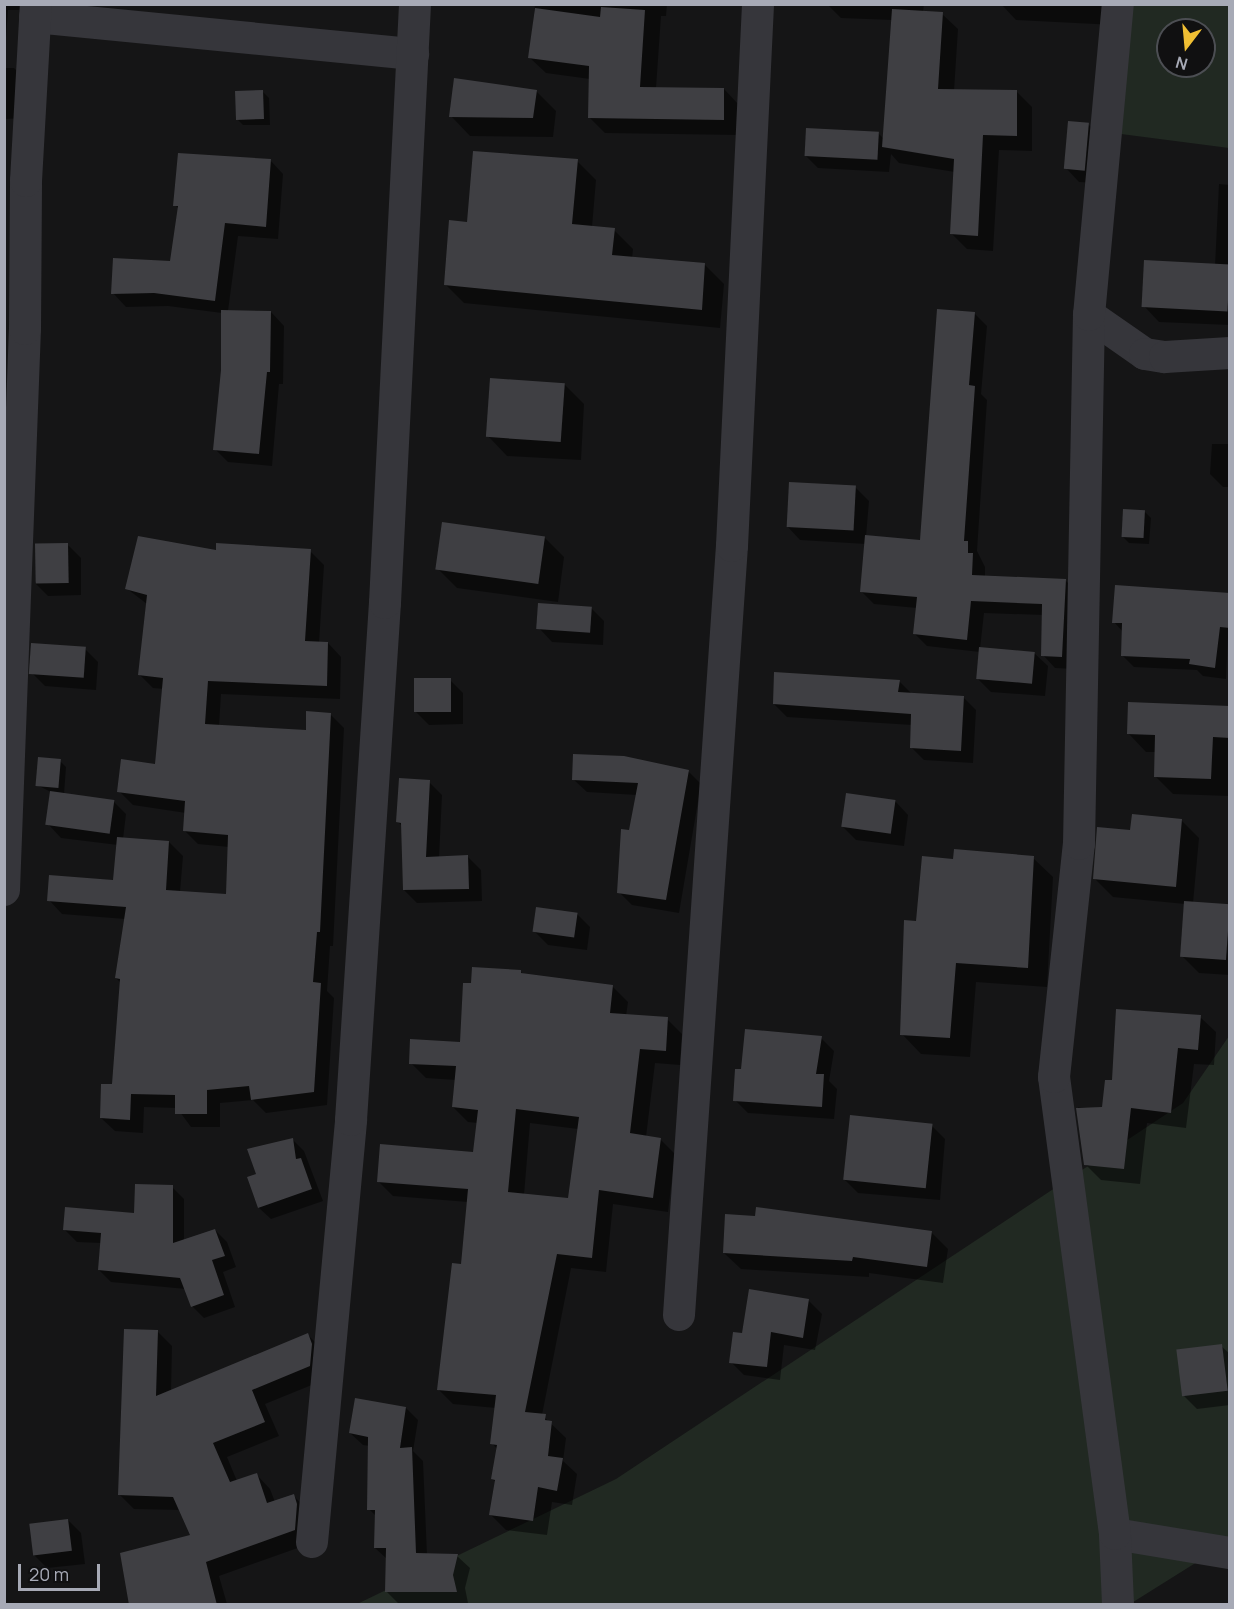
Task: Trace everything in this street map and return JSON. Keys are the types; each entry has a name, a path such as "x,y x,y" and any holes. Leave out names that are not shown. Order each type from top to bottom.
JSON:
{"street":[{"path":"312,1542 353,1085 385,603 415,4"},
{"path":"679,1315 732,546 758,4"},
{"path":"1118,4 1089,315 1079,844 1054,1077 1115,1534 1118,1605"},
{"path":"4,890 15,331 36,11 413,54"},
{"path":"1089,315 1145,354 1165,357 1230,353"},
{"path":"1115,1534 1230,1553"}],"shaded area":[{"path":"1131,5 1229,5 1229,148 1121,134"},
{"path":"1229,1036 1229,1542 1130,1604 357,1604 616,1479 1183,1103"}],"building":[{"path":"601,7 645,10 640,87 724,88 724,120 588,118 589,66 528,58 535,8 600,17"},
{"path":"892,9 943,12 938,89 1017,90 1017,136 983,135 978,236 950,234 954,159 882,147"},
{"path":"454,78 537,90 533,118 449,117"},
{"path":"263,90 264,119 236,120 235,91"},
{"path":"1068,121 1089,123 1085,171 1064,169"},
{"path":"806,128 879,132 877,160 805,156"},
{"path":"473,151 578,159 572,224 615,228 612,255 705,263 702,310 444,285 449,220 467,222"},
{"path":"178,153 271,159 266,227 225,223 215,301 154,293 111,294 113,258 170,261 178,206 173,206"},
{"path":"1144,260 1230,265 1227,311 1142,307"},
{"path":"937,309 975,312 969,385 975,386 964,541 968,541 968,553 973,553 972,575 1066,579 1062,657 1041,656 1042,604 971,601 967,640 913,634 917,597 860,592 865,535 920,540"},
{"path":"221,310 271,311 270,372 267,372 259,454 213,450 221,370"},
{"path":"490,378 565,383 561,442 486,437"},
{"path":"789,482 856,486 854,530 787,527"},
{"path":"1123,509 1145,510 1144,538 1122,537"},
{"path":"442,522 545,536 538,584 435,570"},
{"path":"138,536 216,550 216,543 311,549 305,641 328,642 327,686 208,681 205,724 306,730 306,711 331,713 320,932 317,932 313,982 321,983 314,1092 251,1100 249,1086 207,1090 207,1114 175,1114 175,1095 131,1094 130,1120 100,1118 101,1084 112,1084 120,979 115,978 126,907 47,901 49,875 113,880 117,837 169,841 166,890 226,894 228,835 183,831 185,801 117,792 121,759 155,764 163,678 138,675 147,595 125,589"},
{"path":"68,543 69,583 36,584 35,544"},
{"path":"1115,585 1230,593 1230,628 1220,627 1215,668 1189,664 1190,659 1121,656 1122,623 1112,623"},
{"path":"538,603 592,607 590,633 536,629"},
{"path":"31,643 86,647 84,678 29,674"},
{"path":"979,647 1035,652 1032,684 976,679"},
{"path":"774,672 900,680 898,692 964,696 961,751 910,748 911,714 773,704"},
{"path":"414,678 451,678 451,712 414,712"},
{"path":"1128,702 1230,706 1230,738 1213,737 1211,779 1154,777 1155,735 1127,734"},
{"path":"573,754 624,756 689,770 666,900 617,893 621,829 629,830 638,783 572,780"},
{"path":"38,757 61,759 58,788 35,786"},
{"path":"399,778 430,780 426,857 468,855 469,889 403,890 401,823 396,822"},
{"path":"50,791 114,800 110,834 45,825"},
{"path":"846,793 896,800 891,834 841,827"},
{"path":"1132,814 1182,819 1176,887 1093,879 1097,827 1130,830"},
{"path":"954,849 1034,856 1028,968 956,963 950,1038 900,1035 904,920 916,921 922,856 953,859"},
{"path":"1184,901 1230,904 1226,960 1180,957"},
{"path":"536,907 578,913 574,938 533,932"},
{"path":"472,967 521,970 521,973 613,985 610,1013 668,1017 666,1051 640,1049 630,1133 661,1138 653,1198 599,1190 592,1258 557,1254 525,1412 546,1414 545,1420 552,1421 548,1456 563,1458 557,1491 538,1487 533,1521 489,1515 495,1480 491,1479 497,1445 490,1444 496,1395 437,1390 452,1263 461,1264 468,1189 377,1182 380,1144 473,1152 478,1110 452,1107 456,1066 409,1064 410,1039 460,1042 463,983 471,983","holes":["516,1109 579,1117 568,1198 508,1192"]},
{"path":"1116,1009 1201,1015 1198,1050 1178,1048 1171,1113 1131,1108 1124,1169 1084,1165 1076,1108 1102,1107 1105,1080 1112,1080"},
{"path":"745,1029 822,1036 816,1074 824,1074 822,1107 733,1101 735,1069 741,1069"},
{"path":"850,1115 933,1124 926,1188 843,1180"},
{"path":"293,1138 296,1159 301,1158 312,1189 258,1208 247,1177 256,1174 247,1149"},
{"path":"135,1184 173,1185 173,1243 215,1229 225,1256 212,1260 224,1295 191,1307 180,1278 98,1270 101,1233 63,1230 65,1207 134,1213"},
{"path":"756,1207 932,1231 927,1267 853,1257 852,1261 723,1253 725,1214 755,1216"},
{"path":"749,1289 809,1299 803,1338 771,1332 767,1367 729,1363 733,1332 742,1333"},
{"path":"124,1329 158,1330 156,1396 308,1333 312,1344 310,1366 252,1390 265,1422 213,1443 230,1482 257,1473 267,1503 294,1494 297,1504 295,1530 206,1562 217,1605 129,1605 120,1553 190,1535 173,1497 118,1495"},
{"path":"1222,1344 1228,1391 1182,1396 1176,1350"},
{"path":"355,1398 406,1407 400,1448 412,1447 416,1553 458,1554 453,1575 457,1592 385,1592 386,1548 374,1548 375,1510 367,1510 368,1437 349,1433"},
{"path":"68,1519 72,1551 33,1556 29,1524"}]}
